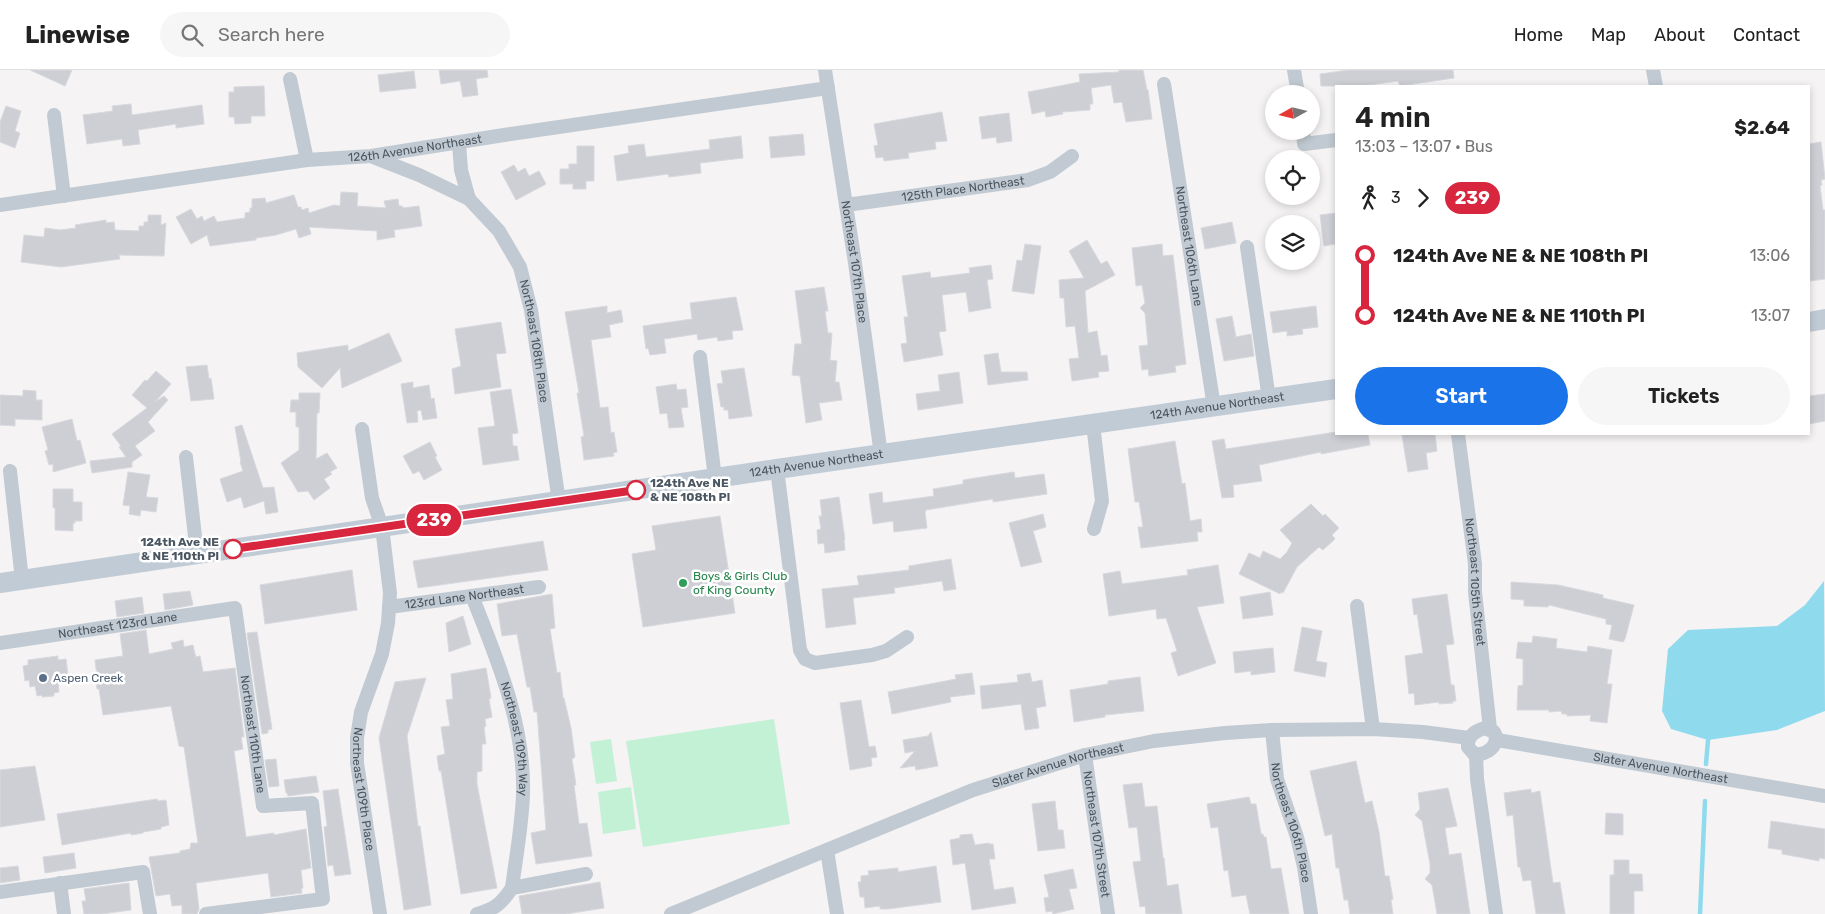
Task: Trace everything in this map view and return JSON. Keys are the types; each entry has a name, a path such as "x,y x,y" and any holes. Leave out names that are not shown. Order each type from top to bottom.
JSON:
{"main road":[{"path":"1810,322 1825,319"},
{"name":"124th Avenue Northeast","path":"0,583 1335,389"}],"street":[{"name":"Northeast 107th Place","path":"825,70 881,454"},
{"path":"1294,70 1296,85"},
{"path":"1653,70 1656,85"},
{"path":"290,79 307,160"},
{"name":"Northeast 106th Lane","path":"1164,84 1214,407"},
{"name":"126th Avenue Northeast","path":"0,205 307,160 371,156 828,88"},
{"path":"54,114 64,196"},
{"path":"1320,139 1335,140"},
{"name":"Northeast 108th Place","path":"459,143 461,170 469,199"},
{"name":"Northeast 108th Place","path":"371,156 469,199 499,231 520,267 531,310 559,502"},
{"name":"125th Place Northeast","path":"846,205 1028,180 1050,172 1072,156"},
{"path":"1247,246 1269,399"},
{"path":"700,357 715,478"},
{"path":"1093,424 1102,501 1094,529"},
{"name":"Northeast 109th Place","path":"362,429 372,498 382,527 390,593 388,623 382,654 360,712 357,738 357,763 380,914"},
{"name":"Northeast 105th Street","path":"1458,435 1475,564 1475,592 1493,734"},
{"path":"186,457 197,554"},
{"path":"777,469 800,650 805,660 815,663 872,655 886,651 907,637"},
{"path":"10,471 22,580"},
{"name":"123rd Lane Northeast","path":"389,607 539,587"},
{"name":"Northeast 109th Way","path":"472,596 505,680 520,756 523,792 521,824 512,888"},
{"path":"1357,606 1373,728"},
{"name":"Northeast 123rd Lane","path":"0,643 235,608"},
{"name":"Northeast 110th Lane","path":"206,914 323,899 312,803 263,806 235,608"},
{"name":"Slater Avenue Northeast","path":"671,914 973,790 1085,755 1154,741 1272,730 1373,728 1469,738"},
{"path":"1480,729 1493,734 1495,746 1491,749 1484,753 1476,754 1470,751 1468,747 1469,738 1480,729"},
{"name":"Northeast 106th Place","path":"1272,730 1277,779 1297,837 1312,914"},
{"name":"Slater Avenue Northeast","path":"1493,734 1825,796"},
{"path":"1476,754 1477,779 1496,914"},
{"name":"Northeast 107th Street","path":"1085,755 1108,914"},
{"path":"828,850 837,914"},
{"path":"0,892 143,872 150,914"},
{"path":"477,914 493,909 504,900 512,888 586,874"},
{"path":"60,884 64,914"}],"green space":[{"path":"774,719 790,824 643,847 626,741"},
{"path":"611,739 617,781 596,784 590,742"},
{"path":"631,787 636,829 603,834 598,792"}],"water":[{"path":"1824,581 1825,711 1777,730 1708,740 1671,729 1662,711 1668,649 1688,630 1777,626 1805,605"}],"building":[{"path":"30,70 72,70 65,86"},
{"path":"439,70 487,70 488,77 476,79 478,95 463,97 460,81 441,84"},
{"path":"1119,70 1143,70 1152,119 1126,122 1122,102 1114,103 1111,85 1091,88 1093,104 1090,104 1090,110 1062,112 1063,114 1046,117 1045,111 1032,114 1028,92 1080,82 1079,74 1119,72"},
{"path":"1349,70 1453,70 1454,78 1407,85 1400,85 1398,81 1369,85 1321,86 1320,74"},
{"path":"414,71 416,88 380,92 378,75"},
{"path":"264,86 265,116 251,116 251,123 235,124 234,117 229,117 229,92 234,92 234,87"},
{"path":"131,104 132,115 202,105 204,124 176,128 176,124 138,130 140,144 123,146 122,139 87,144 83,115 113,111 112,106"},
{"path":"6,106 21,111 15,131 20,133 15,148 0,142 0,122"},
{"path":"942,112 947,141 935,142 936,149 908,153 909,158 884,161 883,157 876,158 874,146 878,145 874,124"},
{"path":"1009,113 1012,141 997,143 996,137 982,139 979,117"},
{"path":"803,134 805,155 771,158 769,137"},
{"path":"741,136 743,158 700,163 701,173 669,177 668,174 617,181 614,156 629,153 628,146 644,144 646,157 710,149 709,140"},
{"path":"1821,142 1825,179 1821,180 1822,185 1820,186 1823,210 1825,210 1825,279 1810,281 1810,144"},
{"path":"577,146 594,146 594,181 586,181 586,189 573,189 573,184 560,184 560,169 569,169 569,164 577,164"},
{"path":"514,165 518,172 525,168 529,176 539,171 546,184 516,200 501,172"},
{"path":"341,192 358,193 357,206 386,208 384,201 398,199 399,206 403,208 419,206 422,226 394,230 395,237 377,240 377,231 309,227 311,234 299,238 296,229 256,238 256,240 210,246 207,235 191,244 176,217 191,209 197,219 202,216 204,221 214,216 217,222 245,218 245,213 250,212 250,208 252,208 252,199 265,198 266,203 294,195 298,207 301,207 302,210 308,208 309,213 334,205 340,206"},
{"path":"1335,213 1335,244 1324,246 1320,215"},
{"path":"148,215 161,215 161,225 166,223 164,256 119,255 120,259 61,267 21,262 24,235 44,237 45,228 60,230 76,228 75,225 106,220 106,223 114,222 115,230 139,231 139,226 144,226 144,222 148,222"},
{"path":"1232,222 1236,243 1205,249 1201,228"},
{"path":"1087,240 1101,264 1107,261 1115,275 1085,291 1088,333 1097,331 1101,356 1107,355 1109,371 1098,372 1099,377 1072,381 1069,359 1079,358 1075,326 1066,327 1064,298 1060,298 1059,280 1084,278 1069,251"},
{"path":"1025,244 1041,246 1034,294 1012,291 1017,260 1022,261"},
{"path":"1162,244 1163,256 1173,255 1186,364 1175,366 1176,372 1149,376 1148,369 1142,370 1139,346 1148,345 1145,313 1140,308 1145,303 1142,285 1136,286 1132,248"},
{"path":"991,265 993,279 987,280 991,308 969,312 966,292 942,295 946,331 939,332 943,355 904,362 901,344 907,343 904,317 908,317 902,276 930,272 931,278 970,273 969,268"},
{"path":"824,287 828,311 825,311 828,333 832,333 830,360 837,361 835,382 839,382 842,400 819,403 822,420 806,423 800,376 792,375 795,344 802,344 795,291"},
{"path":"736,297 743,330 732,331 733,339 718,341 717,337 698,340 697,334 664,339 666,353 650,355 648,348 646,349 643,326 692,319 690,303"},
{"path":"607,306 607,313 621,310 623,322 609,325 611,337 591,340 600,408 608,407 611,433 614,432 617,452 613,453 614,456 584,460 581,437 584,436 577,393 579,393 565,312"},
{"path":"1316,306 1318,327 1302,329 1303,334 1287,336 1287,331 1273,333 1270,312"},
{"path":"1232,316 1236,337 1251,334 1254,356 1224,361 1216,319"},
{"path":"501,322 506,353 496,354 501,387 455,394 452,369 461,366 455,329"},
{"path":"389,333 402,361 342,388 340,368 322,388 298,367 297,353 348,345 348,351"},
{"path":"998,353 1001,372 1027,372 1028,380 988,385 984,355"},
{"path":"207,365 214,399 191,401 186,367"},
{"path":"744,368 752,416 729,419 728,410 724,410 724,407 721,407 717,384 723,383 721,371"},
{"path":"156,371 171,384 155,402 164,396 168,400 148,422 155,431 135,446 142,455 132,462 132,467 92,473 90,461 126,457 112,434 147,408 132,395"},
{"path":"959,372 963,403 918,410 916,394 940,391 938,375"},
{"path":"413,382 413,388 429,385 431,399 434,398 437,418 423,420 421,410 417,411 418,422 407,423 401,384"},
{"path":"676,384 677,390 686,389 688,407 681,408 684,427 669,428 667,413 660,414 656,387"},
{"path":"511,389 518,433 512,434 513,446 517,446 519,460 483,465 478,428 495,426 490,392"},
{"path":"23,390 36,391 36,400 42,400 42,420 15,419 15,426 0,425 0,395 23,396"},
{"path":"299,393 320,393 319,413 317,413 316,459 327,453 337,468 324,479 330,488 314,500 308,491 298,492 281,463 299,450 299,427 296,427 296,412 290,412 291,400 299,400"},
{"path":"1825,394 1825,421 1810,424 1810,396"},
{"path":"72,419 77,441 80,440 86,463 53,472 53,464 49,465 45,451 48,450 42,427"},
{"path":"242,425 263,488 274,487 278,512 266,514 264,501 244,508 241,497 227,502 220,479 243,471 235,427"},
{"path":"1335,432 1335,435 1368,435 1370,445 1321,454 1321,452 1259,465 1262,481 1233,485 1234,497 1222,498 1212,441 1224,439 1226,449"},
{"path":"1402,435 1435,435 1437,451 1426,453 1428,469 1408,472"},
{"path":"1175,441 1182,484 1185,483 1190,521 1201,519 1202,532 1197,532 1198,541 1141,548 1138,527 1143,527 1139,502 1135,502 1128,449"},
{"path":"430,442 442,470 424,480 419,471 413,474 403,456"},
{"path":"128,472 150,475 146,497 158,498 156,512 141,510 140,516 129,514 130,506 123,505"},
{"path":"1014,472 1015,478 1044,474 1047,494 993,502 993,499 926,510 927,528 894,532 893,521 873,524 869,494 882,492 883,503 934,496 933,489 963,484 963,480"},
{"path":"53,489 73,489 73,502 82,502 82,521 75,521 73,523 73,531 55,530"},
{"path":"839,497 845,550 825,553 824,543 818,544 817,530 821,529 819,516 822,516 820,500"},
{"path":"1311,504 1323,516 1325,514 1339,528 1332,535 1335,539 1323,550 1319,547 1297,567 1283,593 1281,592 1280,594 1239,574 1249,553 1260,558 1263,551 1280,559 1292,543 1280,530"},
{"path":"1043,514 1046,527 1033,531 1042,562 1021,567 1009,523"},
{"name":"Boys & Girls Club of King County","path":"720,516 735,613 643,627 632,554 656,550 652,526"},
{"path":"543,541 548,570 418,588 413,561"},
{"path":"951,559 956,589 944,591 942,581 894,588 895,593 853,598 856,624 826,628 822,589 859,585 857,576 909,570 909,566"},
{"path":"1218,565 1224,603 1197,607 1216,663 1178,676 1171,653 1177,651 1166,618 1157,619 1156,609 1109,616 1103,574 1120,571 1122,584 1188,575 1187,570"},
{"path":"352,570 357,610 265,624 260,585"},
{"path":"1511,582 1558,585 1603,595 1603,598 1634,605 1625,639 1623,642 1609,639 1612,625 1606,624 1606,619 1549,605 1548,607 1524,606 1524,600 1511,599"},
{"path":"190,591 193,605 165,610 163,594"},
{"path":"1270,592 1273,615 1243,619 1240,597"},
{"path":"552,594 555,628 550,629 557,673 560,672 563,698 571,728 575,757 572,759 576,785 574,785 579,824 587,823 592,856 536,864 531,833 546,830 537,712 534,712 530,687 527,687 517,634 502,636 497,604"},
{"path":"1447,594 1454,644 1446,645 1451,685 1454,685 1456,701 1453,701 1453,703 1439,704 1439,702 1415,705 1414,693 1409,694 1405,656 1423,653 1417,614 1414,615 1412,599"},
{"path":"142,597 144,613 117,617 115,601"},
{"path":"463,616 471,644 449,652 446,623"},
{"path":"1302,627 1322,631 1316,661 1327,663 1325,677 1294,671"},
{"path":"146,630 149,654 173,649 171,643 183,640 184,647 193,645 196,657 200,656 203,672 235,668 244,737 241,737 243,749 234,751 246,837 274,833 274,835 306,829 311,868 301,870 302,893 271,897 268,873 196,883 199,909 197,914 182,914 182,905 172,906 170,894 156,896 149,857 180,853 180,851 190,849 191,843 198,843 184,747 179,746 171,706 103,715 95,676 97,676 95,660 123,656 120,634"},
{"path":"257,632 272,729 268,730 268,733 262,734 247,633"},
{"path":"1533,636 1557,639 1556,648 1587,652 1588,646 1612,650 1607,684 1612,684 1607,723 1590,721 1591,715 1567,716 1567,714 1562,714 1561,711 1517,710 1518,686 1523,685 1523,659 1516,658 1518,642 1532,643"},
{"path":"1273,648 1275,672 1251,675 1251,671 1235,673 1233,652"},
{"name":"Aspen Creek","path":"58,656 58,660 66,659 68,675 62,676 62,680 58,681 59,692 54,693 54,696 37,696 35,686 30,687 29,680 25,681 23,666 28,665 28,660"},
{"path":"486,668 492,717 485,719 486,744 482,744 482,771 477,772 477,784 497,888 461,894 437,756 445,754 441,727 450,726 446,700 453,699 451,674"},
{"path":"972,673 975,694 950,697 951,702 892,714 888,692 956,679 955,675"},
{"path":"1030,673 1032,682 1042,680 1046,706 1036,708 1039,728 1025,730 1021,704 982,709 980,686 1018,682 1017,675"},
{"path":"1140,677 1144,711 1105,715 1105,717 1074,722 1070,690 1108,684 1108,681"},
{"path":"426,678 407,736 418,826 420,826 431,905 404,910 379,738 395,682"},
{"path":"861,700 869,747 875,746 877,757 871,758 872,766 850,770 840,703"},
{"path":"931,732 938,766 916,770 915,766 900,768 915,751 905,753 903,740 928,736"},
{"path":"276,759 279,786 269,787 265,760"},
{"path":"1356,761 1365,803 1372,801 1379,832 1385,876 1389,876 1393,899 1391,900 1393,914 1350,914 1348,900 1344,900 1339,868 1336,868 1332,834 1325,836 1310,771"},
{"path":"35,766 45,820 0,827 0,770"},
{"path":"316,776 319,792 288,796 286,793 284,780"},
{"path":"1142,783 1145,807 1157,806 1167,886 1178,884 1182,914 1146,914 1145,906 1140,907 1133,862 1141,861 1137,827 1129,828 1123,785"},
{"path":"1448,788 1457,826 1445,828 1449,855 1461,853 1470,914 1437,914 1432,885 1425,879 1430,873 1430,864 1422,821 1415,815 1420,809 1418,793"},
{"path":"338,789 351,874 335,876 333,865 328,866 324,827 327,826 323,791"},
{"path":"1531,789 1531,793 1540,791 1553,883 1560,882 1565,914 1536,914 1531,880 1523,881 1520,867 1518,867 1513,815 1507,816 1504,793"},
{"path":"1249,797 1251,804 1256,804 1261,834 1266,837 1271,869 1281,868 1289,914 1250,914 1246,895 1232,897 1228,870 1224,871 1218,827 1211,828 1207,804"},
{"path":"157,799 158,801 166,800 169,825 161,827 161,829 62,845 57,814"},
{"path":"1055,801 1058,830 1063,830 1065,848 1038,851 1032,804"},
{"path":"1606,813 1623,814 1623,835 1605,834"},
{"path":"1771,821 1825,829 1825,859 1819,858 1819,861 1782,854 1782,850 1768,848"},
{"path":"972,834 975,845 993,844 995,859 989,859 994,890 1013,887 1016,903 972,910 965,863 953,865 950,840 960,838 960,835"},
{"path":"74,853 76,868 45,873 43,857"},
{"path":"1614,860 1629,860 1629,874 1642,874 1643,891 1634,891 1634,914 1610,914 1610,875 1614,875"},
{"path":"18,866 20,880 0,883 0,868"},
{"path":"936,866 941,902 888,909 880,909 880,906 865,908 864,897 860,897 858,882 861,882 861,876 869,875 868,871 898,868 898,872"},
{"path":"1073,869 1077,888 1069,889 1074,909 1053,914 1052,911 1046,912 1044,898 1049,897 1044,875"},
{"path":"600,882 604,908 566,914 522,914 519,896"},
{"path":"129,883 131,910 102,914 84,914 82,901 86,901 84,889"}],"waterway":[{"path":"1706,764 1708,740 1710,737"},
{"path":"1700,914 1705,801"}],"bus line":[{"name":"239","path":"233,549 636,490"}],"place":[{"name":"124th Ave NE & NE 108th Pl","path":"636,490"},
{"name":"124th Ave NE & NE 110th Pl","path":"233,549"},
{"name":"Boys & Girls Club of King County","path":"683,583"},
{"name":"Aspen Creek","path":"43,678"}]}
